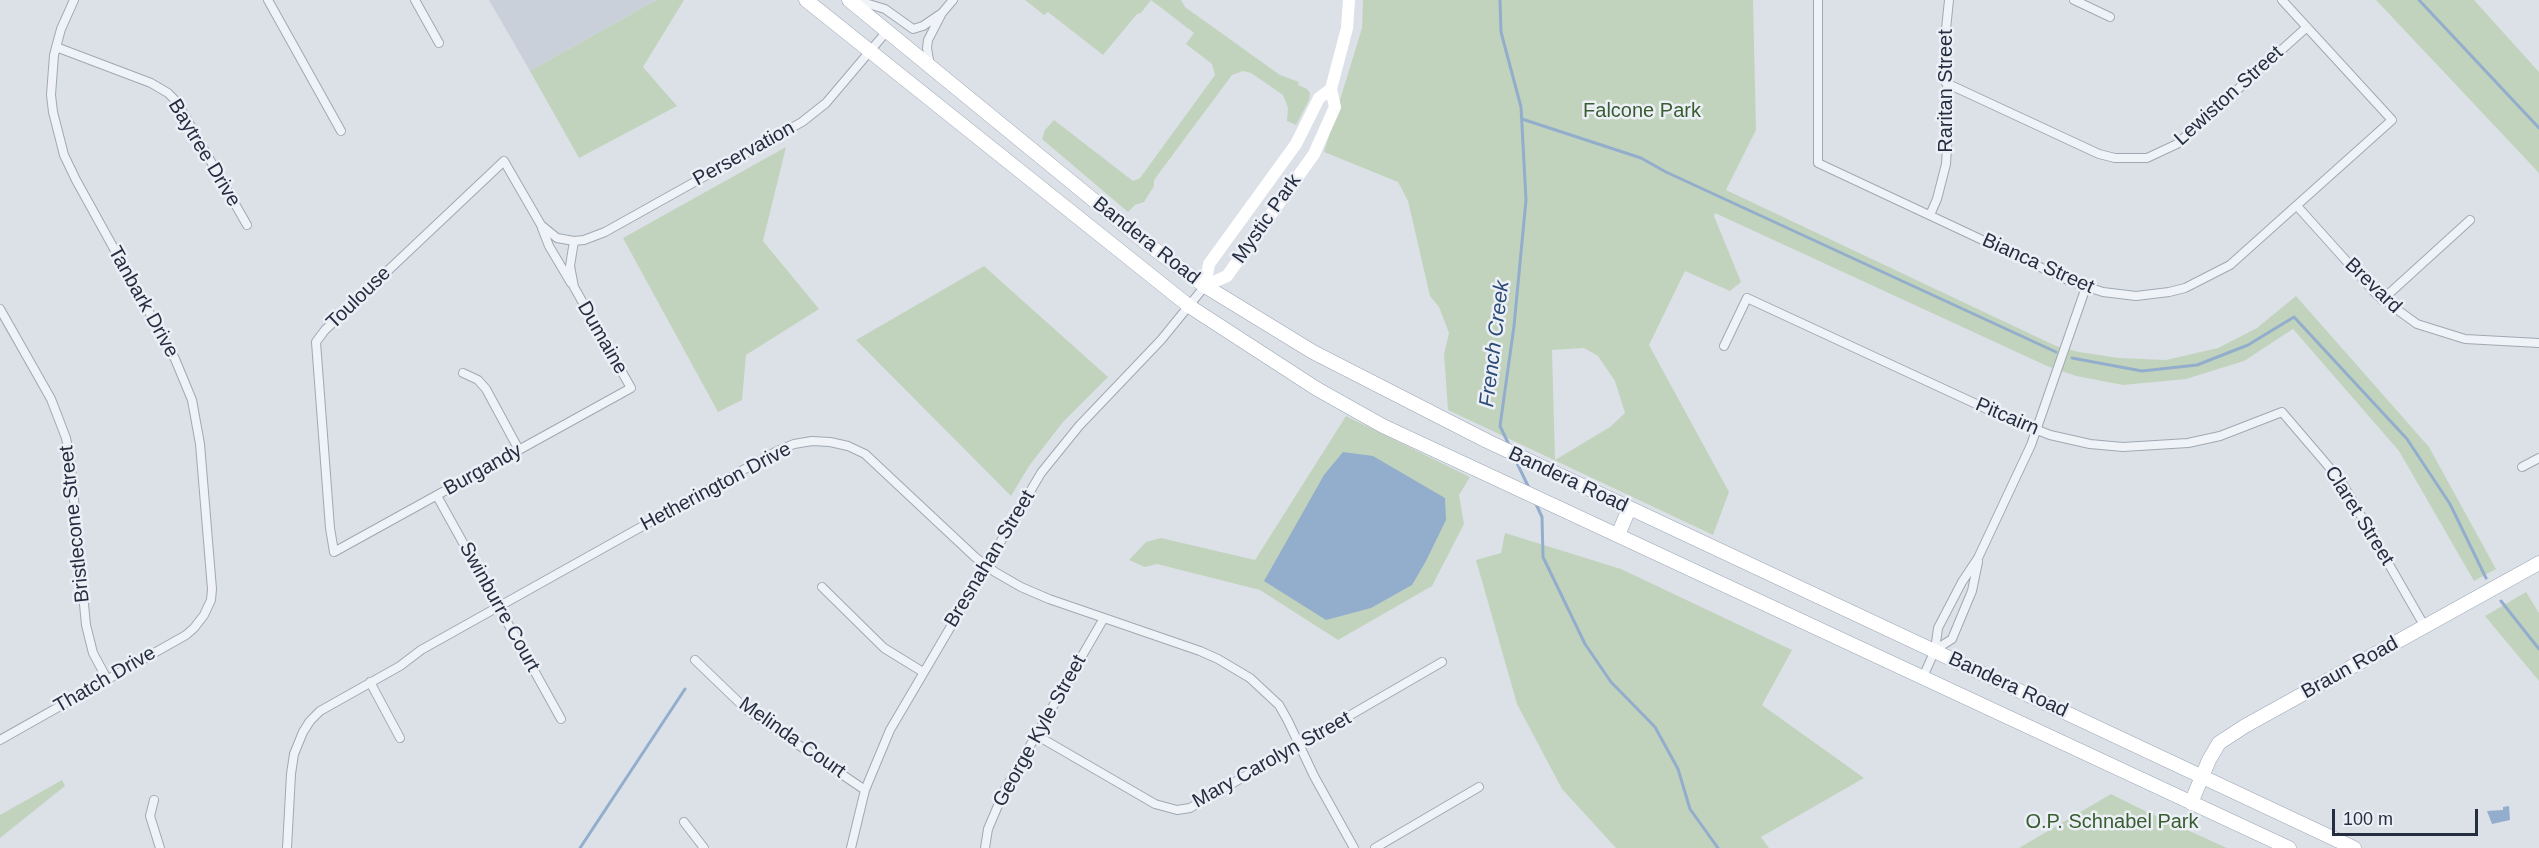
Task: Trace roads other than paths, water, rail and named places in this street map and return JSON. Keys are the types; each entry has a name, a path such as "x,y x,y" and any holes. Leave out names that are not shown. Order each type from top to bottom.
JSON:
{"main road":[{"name":"Bandera Road","path":"806,0 1190,306 1317,389 1383,426 2289,848"},
{"name":"Bandera Road","path":"849,0 1146,243 1205,286 1313,352 1486,441 2354,848"},
{"path":"1618,535 1629,509"},
{"name":"Braun Road","path":"2191,803 2219,743 2539,563"}],"street":[{"name":"Tanbark Drive","path":"74,0 56,47 51,95 64,155 175,359 192,400 200,444 212,589 211,600 204,615"},
{"path":"268,0 341,131"},
{"path":"415,0 439,43"},
{"path":"855,0 885,9 913,29 923,26 942,14"},
{"path":"930,66 928,40 942,14 953,0"},
{"name":"Mystic Park","path":"1205,286 1227,276 1314,154 1335,107 1331,89 1347,28 1349,0"},
{"name":"Bianca Street","path":"1818,0 1818,164 2086,287 2136,296 2169,292 2201,282 2230,265 2392,120 2307,27"},
{"name":"Raritan Street","path":"1930,215 1937,199 1946,164 1948,131 1946,29 1949,0"},
{"path":"2074,0 2110,17"},
{"path":"2282,0 2307,27"},
{"name":"Lewiston Street","path":"1947,83 2099,154 2115,158 2147,158 2177,144 2307,27"},
{"name":"Perservation","path":"574,241 584,240 605,232 802,122 826,103 887,30"},
{"name":"Baytree Drive","path":"56,47 151,83 168,93 177,102 247,225"},
{"name":"Mystic Park","path":"1205,286 1209,264 1296,144 1319,98 1331,89"},
{"name":"Dumaine","path":"504,160 541,225 549,246 631,388"},
{"name":"Toulouse","path":"334,552 330,528 316,342 325,330 504,160"},
{"name":"Brevard","path":"2297,206 2382,300 2417,324 2449,335 2473,339 2539,343"},
{"path":"2382,300 2470,220"},
{"path":"541,225 557,238 574,241"},
{"name":"Dumaine","path":"574,241 570,266 574,287"},
{"name":"Bresnahan Street","path":"851,848 865,790 890,730 1041,473 1079,426 1161,340 1205,286"},
{"path":"1923,677 1935,650 1938,628 1962,582 1978,558 2037,430 2086,287"},
{"name":"Pitcairn","path":"1724,346 1747,298 2000,416 2037,430 2090,444 2155,447 2220,436 2282,412"},
{"name":"Bristlecone Street","path":"0,309 51,399 66,438 70,458 86,625 93,653 107,680"},
{"path":"463,373 477,380 486,389 519,450"},
{"name":"Burgandy","path":"334,552 631,388"},
{"name":"Claret Street","path":"2282,412 2342,482 2425,627"},
{"name":"Hetherington Drive","path":"287,848 294,754 303,732 320,711 498,607 777,451 794,444 812,441 848,446 865,454 986,566 1021,587 1049,599 1200,651 1235,668 1264,690 1279,705 1301,745 1314,776 1354,848"},
{"path":"2522,467 2539,458"},
{"name":"Swinburre Court","path":"437,496 561,719"},
{"path":"1935,650 1953,637 1972,591 1978,558"},
{"path":"822,587 884,648 923,672"},
{"name":"Thatch Drive","path":"0,740 186,634 204,615"},
{"name":"George Kyle Street","path":"985,848 988,829 997,806 1104,618"},
{"name":"Melinda Court","path":"695,660 747,710 865,790"},
{"name":"Mary Carolyn Street","path":"1036,735 1155,804 1177,810 1199,804 1442,662"},
{"path":"370,682 400,738"},
{"path":"1375,848 1479,787"},
{"path":"154,800 150,816 160,848"},
{"path":"684,822 704,848"}],"water":[{"path":"1343,452 1373,456 1445,498 1446,520 1412,585 1371,608 1326,620 1264,581 1324,475"},
{"path":"2509,806 2510,820 2492,824 2487,811 2503,810 2503,807"}],"waterway":[{"name":"French Creek","path":"1500,0 1501,32 1521,107 1526,200 1514,326 1500,426 1510,447"},
{"path":"2419,0 2539,128"},
{"path":"1522,119 1641,158 1666,172 2056,352"},
{"path":"2072,358 2142,371 2197,365 2248,345 2294,317 2407,439 2450,504 2486,578"},
{"name":"French Creek","path":"1516,461 1529,488"},
{"name":"French Creek","path":"1535,502 1542,517 1543,557 1585,644 1611,682 1655,727 1678,769 1690,809 1718,848"},
{"path":"2501,601 2539,649"},
{"path":"580,848 685,689"}],"park label":[{"name":"Falcone Park","path":"1642,111"},
{"name":"O.P. Schnabel Park","path":"2112,822"}]}
